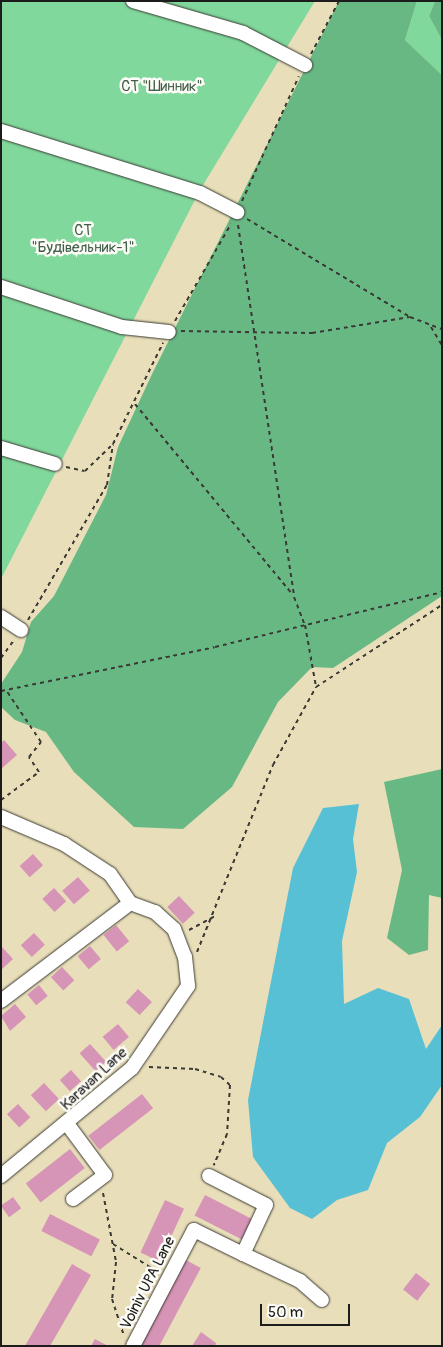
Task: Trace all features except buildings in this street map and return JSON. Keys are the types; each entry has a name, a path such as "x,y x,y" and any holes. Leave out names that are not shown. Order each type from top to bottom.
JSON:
{"street":[{"path":"133,1 243,33 305,65"},
{"path":"1,132 200,193 237,212"},
{"path":"1,287 122,327 168,332"},
{"path":"1,448 55,464"},
{"path":"1,617 20,630"},
{"path":"1,816 64,844 110,874 130,902 155,912 174,929"},
{"path":"1,1001 130,902"},
{"name":"Karavan Lane","path":"1,1176 68,1125 132,1068 188,986 185,957 174,929"},
{"path":"68,1125 105,1175 74,1199"},
{"path":"208,1176 266,1205 242,1254 300,1282 322,1300"},
{"name":"Voiniv UPA Lane","path":"129,1341 168,1278 194,1230 242,1254"}],"path":[{"path":"237,212 410,317 431,327 442,329"},
{"path":"237,212 294,597 305,625 316,687"},
{"path":"168,332 254,330 312,333 410,317"},
{"path":"431,327 442,345"},
{"path":"134,404 294,597"},
{"path":"55,464 85,471 113,444"},
{"path":"1,691 305,625 442,592"},
{"path":"196,958 215,916 273,765 316,687 442,605"},
{"path":"1,800 14,793 40,772 30,756 41,742 6,690"},
{"path":"174,929 194,930 215,916"},
{"path":"132,1068 196,1069 221,1077 230,1086 227,1134 208,1176"},
{"path":"100,1179 116,1262 112,1299 129,1341"},
{"path":"113,1244 168,1278"}],"green space":[{"path":"1,1 315,1 200,190 1,579"},
{"path":"339,1 417,1 405,40 442,75 442,596 333,668 312,667 278,702 232,787 183,829 134,827 74,772 46,732 15,720 1,707 1,684 22,652 31,622 54,596 106,495 118,447 153,372"},
{"path":"417,1 435,1 429,16 441,38 442,75 405,40"},
{"path":"435,1 442,1 442,51 441,38 429,16"},
{"path":"442,769 442,898 429,895 428,950 409,955 387,938 402,870 384,782"}],"water":[{"path":"359,804 353,839 357,872 342,941 344,1004 378,988 409,999 426,1049 442,1025 442,1085 420,1117 387,1143 368,1190 337,1200 312,1219 290,1208 253,1157 248,1100 293,868 323,808"}],"park label":[{"name":"СТ \"Шинник\"","path":"162,87"},
{"name":"СТ \"Будівельник-1\"","path":"83,238"}]}
